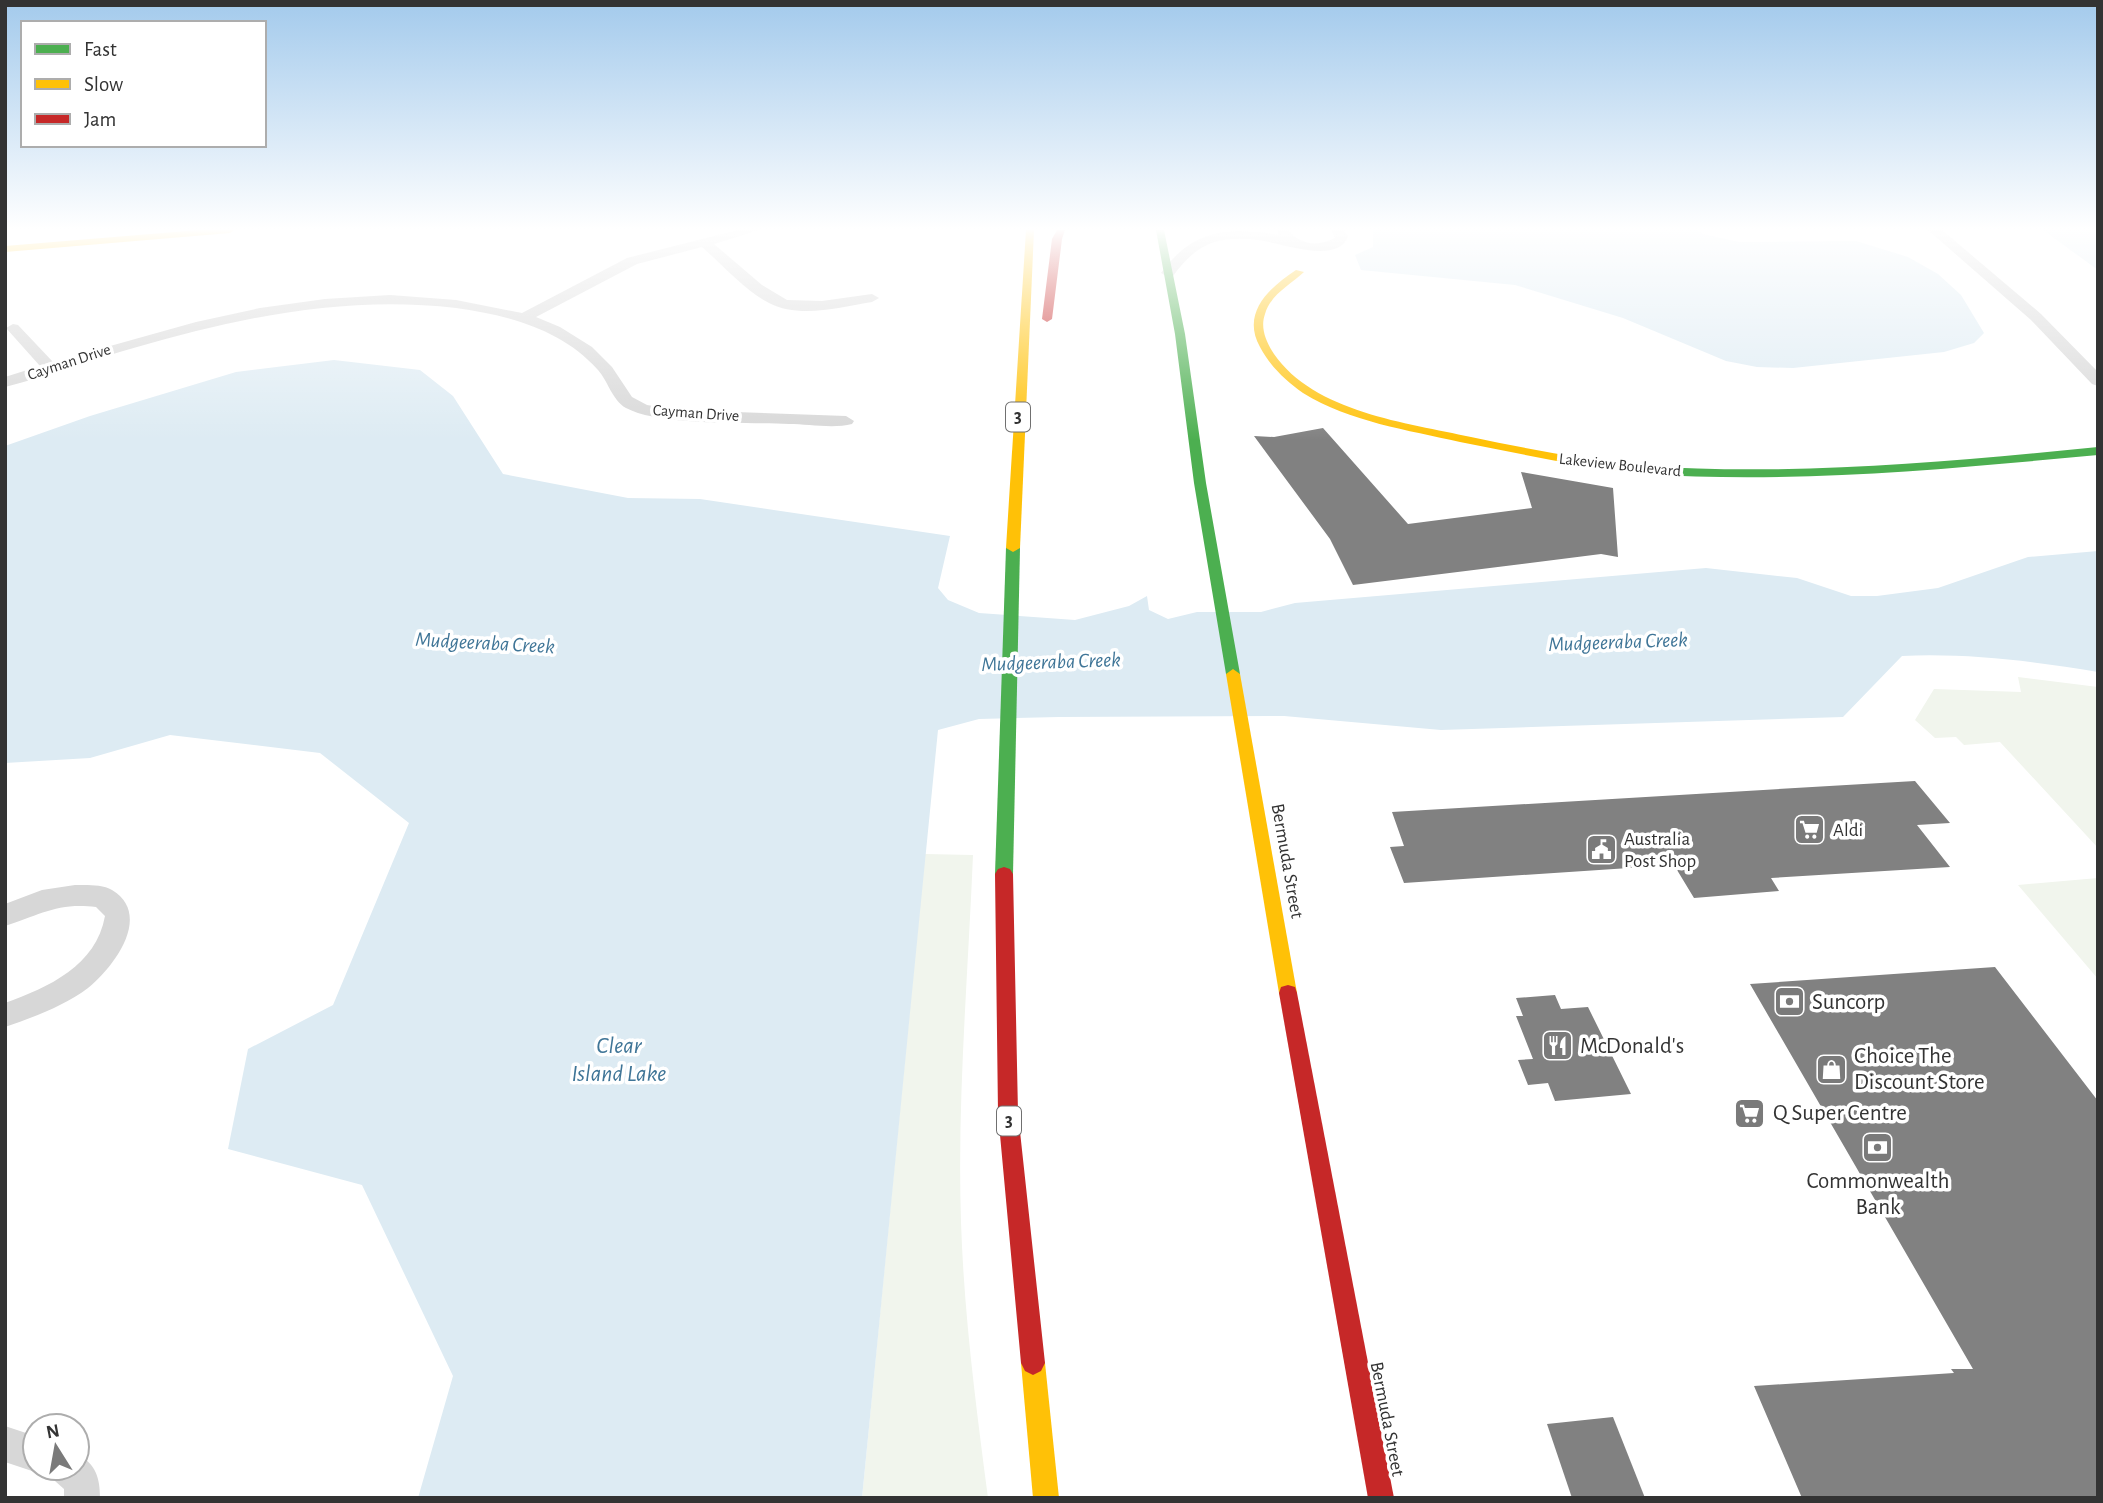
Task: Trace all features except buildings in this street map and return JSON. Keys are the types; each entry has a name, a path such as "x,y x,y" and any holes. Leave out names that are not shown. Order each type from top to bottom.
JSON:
{"main road":[{"name":"3","path":"1026,300 1016,456 1004,890 1008,1113 1046,1498"},
{"path":"1045,337 1049,300"},
{"name":"Bermuda Street","path":"1173,300 1200,483 1311,1125 1381,1498"},
{"name":"Lakeview Boulevard","path":"1266,300 1257,316 1260,340 1268,354 1289,377 1332,402 1358,413 1422,430 1598,465 1733,475 1802,474 2098,451"},
{"path":"1016,456 1038,369"}],"street":[{"path":"524,317 557,300"},
{"path":"774,300 796,305 816,305 855,300"},
{"path":"2016,300 2098,381"},
{"name":"Cayman Drive","path":"5,382 187,327 293,306 356,301 437,301 524,317 577,344 603,366 628,402 648,411 846,421"},
{"path":"13,328 50,368"},
{"path":"5,916 45,897 73,893 103,897 118,914 111,944 87,974 58,994 5,1015"}],"shaded area":[{"path":"2018,677 2098,687 2098,848 2000,742 1964,745 1956,737 1935,738 1915,720 1934,689 2021,692"},
{"path":"925,854 973,855 962,1084 961,1222 968,1326 988,1498 862,1498"},
{"path":"2098,878 2098,979 2018,885"}],"water":[{"path":"1565,300 1964,300 1984,333 1974,343 1944,352 1793,368 1757,367 1726,361 1623,318"},
{"name":"Clear Island Lake","path":"334,360 420,370 453,396 503,474 628,498 700,499 950,536 938,588 948,600 979,613 1075,620 1129,606 1147,596 1149,610 1168,619 1197,612 1261,612 1295,603 1706,568 1797,578 1851,596 1877,596 1938,588 2028,557 2098,551 2098,672 2000,659 1902,656 1843,717 1441,730 1284,716 1059,717 979,719 938,730 862,1498 418,1498 453,1376 362,1185 228,1149 248,1049 333,1005 409,823 320,753 170,735 90,758 5,763 5,446 90,416 236,372"}],"traffic: fast":[{"path":"1173,300 1200,483 1233,674"},
{"path":"1644,470 1701,474 1814,474 1928,467 2098,451"},
{"path":"1004,874 1013,548"}],"traffic: slow":[{"path":"1013,548 1026,300"},
{"path":"1267,300 1258,321 1259,332 1268,353 1290,377 1307,390 1342,407 1394,424 1509,448 1644,470"},
{"path":"1233,674 1288,993"},
{"path":"1033,1363 1046,1498"}],"traffic: jam":[{"path":"1047,319 1049,300"},
{"path":"1004,874 1008,1113 1033,1363"},
{"path":"1288,993 1381,1498"}],"place":[{"name":"Aldi","path":"1810,830"},
{"name":"Australia Post Shop","path":"1601,850"},
{"name":"Suncorp","path":"1789,1002"},
{"name":"McDonald's","path":"1557,1046"},
{"name":"Choice The Discount Store","path":"1831,1069"},
{"name":"Q Super Centre","path":"1750,1113"},
{"name":"Commonwealth Bank","path":"1878,1147"}],"water label":[{"name":"Mudgeeraba Creek","path":"1618,642"},
{"name":"Mudgeeraba Creek","path":"485,643"},
{"name":"Mudgeeraba Creek","path":"1051,662"}]}
